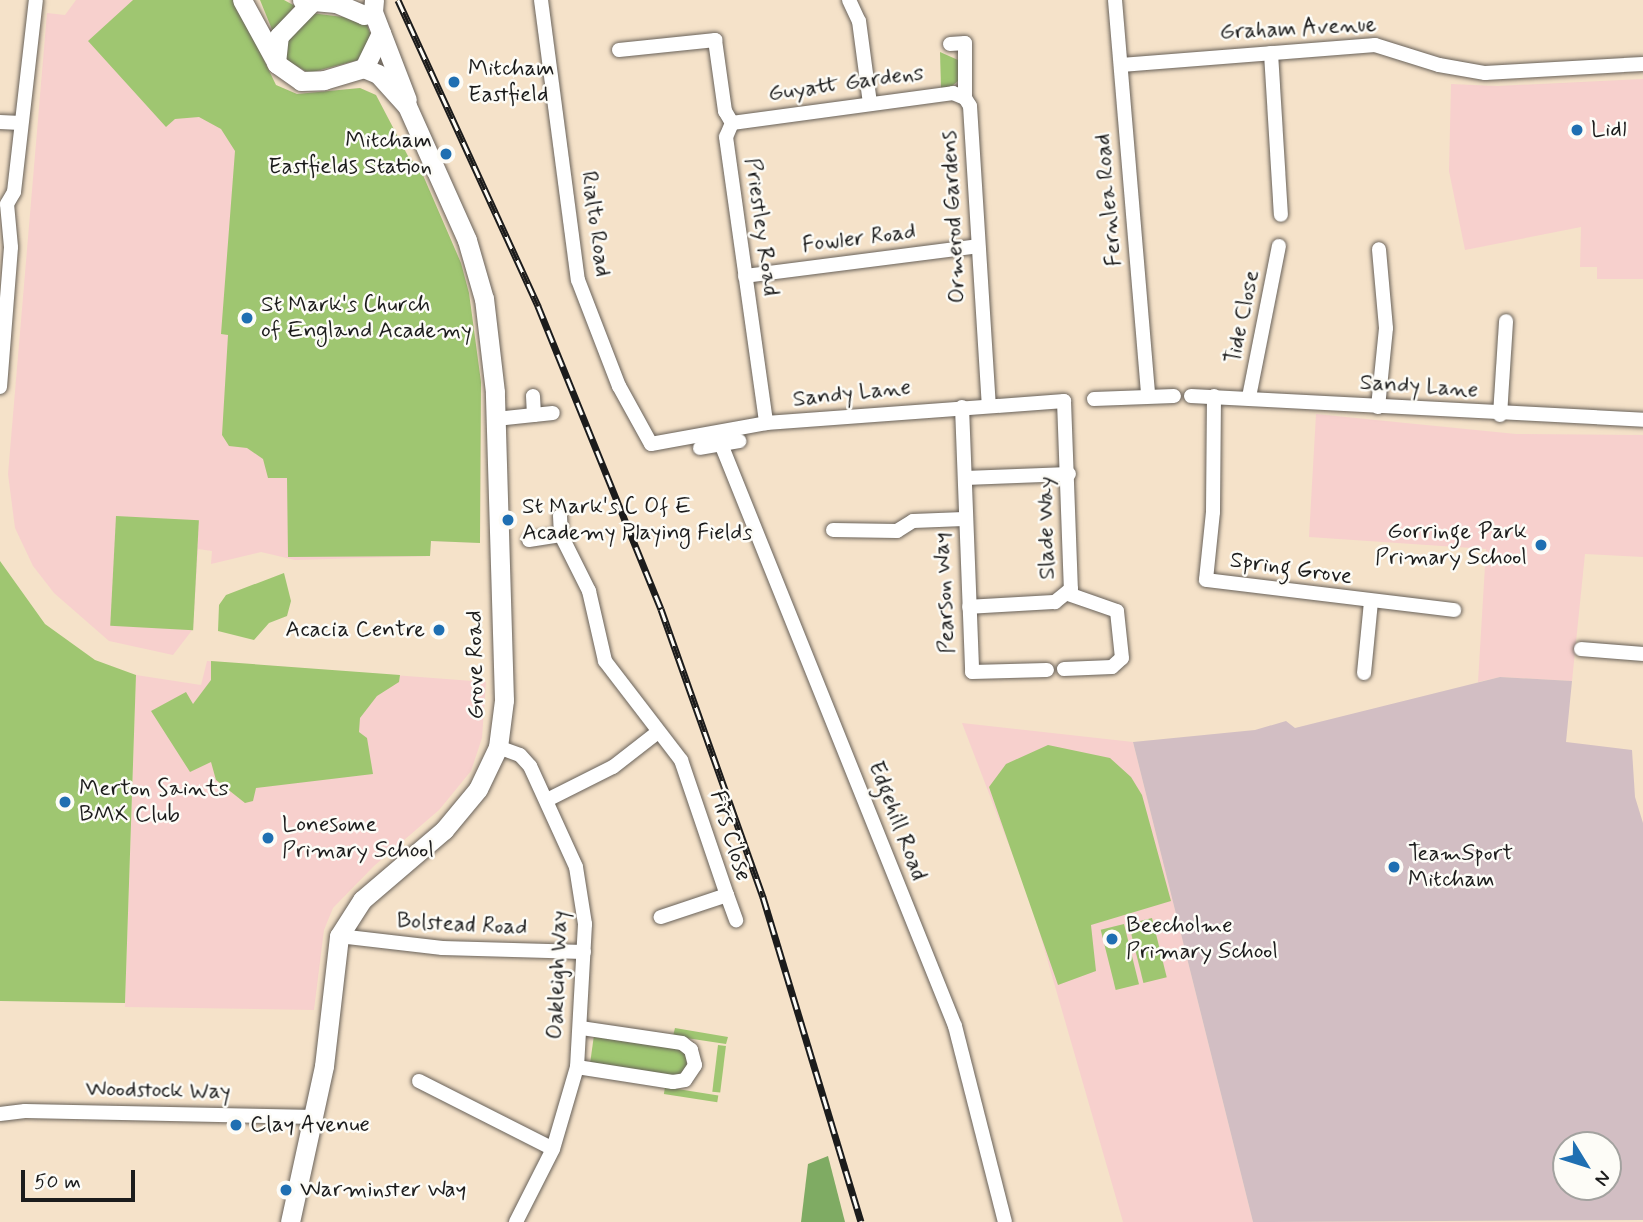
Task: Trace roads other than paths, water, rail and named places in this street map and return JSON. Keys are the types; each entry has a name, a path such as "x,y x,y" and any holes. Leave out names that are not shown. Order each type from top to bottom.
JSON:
{"street":[{"path":"0,387 11,247 4,205 14,192 36,0"},
{"path":"242,0 277,64 294,78 312,81 364,68 381,33"},
{"name":"Rialto Road","path":"541,0 578,280 607,358 647,441"},
{"path":"849,0 859,21 870,103"},
{"name":"Fernlea Road","path":"1115,0 1148,396"},
{"path":"277,64 279,36 306,2 338,2 364,15 374,6"},
{"name":"Grove Road","path":"374,6 381,33 407,95 407,106"},
{"name":"Priestley Road","path":"619,50 715,40 725,111 732,123 726,137 766,423"},
{"name":"Ormerod Gardens","path":"950,44 965,43 965,98 970,106 989,405"},
{"name":"Graham Avenue","path":"1121,65 1375,45 1439,65 1485,73 1643,64"},
{"path":"1271,52 1281,215"},
{"name":"Grove Road","path":"290,1222 315,1117 339,936 362,900 463,808 485,779 498,747 505,679 497,567 496,419 490,334 477,269 407,106 378,74 364,68"},
{"name":"Guyatt Gardens","path":"732,123 953,93 965,98"},
{"path":"0,121 21,123"},
{"name":"Fowler Road","path":"745,276 978,246"},
{"name":"Tide Close","path":"1249,397 1279,246"},
{"path":"1378,407 1386,328 1380,249"},
{"path":"1500,415 1506,321"},
{"path":"533,396 534,415"},
{"path":"1094,399 1174,396"},
{"name":"Sandy Lane","path":"1191,397 1249,397 1500,415 1643,420"},
{"name":"Spring Grove","path":"1214,397 1213,512 1206,580 1454,610"},
{"name":"Sandy Lane","path":"647,441 654,444 697,442 766,423 1064,401"},
{"name":"Slade Way","path":"969,607 1055,602 1068,594 1073,583 1064,401"},
{"name":"Pearson Way","path":"962,407 964,519 972,672 1047,670"},
{"path":"496,419 553,413"},
{"path":"697,442 721,444 739,441"},
{"name":"Edgehill Road","path":"721,444 955,1027 1005,1222"},
{"path":"965,478 1069,474"},
{"name":"Firs Close","path":"560,516 561,535 589,591 605,661 686,771 727,895 661,918"},
{"path":"832,530 897,531 913,521 964,519"},
{"path":"529,540 561,535"},
{"path":"1065,669 1112,667 1122,657 1117,611 1068,594"},
{"path":"1364,673 1371,602"},
{"path":"1581,649 1643,654"},
{"path":"547,800 613,767 658,732"},
{"name":"Oakleigh Way","path":"498,747 527,760 547,800 580,881 584,952 582,1028 577,1067 553,1149 516,1222"},
{"path":"727,895 736,920"},
{"name":"Bolstead Road","path":"339,936 452,949 584,952"},
{"path":"577,1067 673,1082 685,1080 695,1065 691,1050 682,1043 582,1028"},
{"path":"419,1082 553,1149"},
{"name":"Woodstock Way","path":"0,1114 25,1111 315,1117"}],"railway":[{"path":"398,0 538,306 661,609 763,897 861,1222"}],"place":[{"name":"Mitcham Eastfield","path":"454,82"},
{"name":"Lidl","path":"1577,130"},
{"name":"Mitcham Eastfields Station","path":"446,154"},
{"name":"St Mark's Church of England Academy","path":"247,318"},
{"name":"St Mark's C Of E Academy Playing Fields","path":"508,520"},
{"name":"Gorringe Park Primary School","path":"1541,545"},
{"name":"Acacia Centre","path":"439,630"},
{"name":"Merton Saints BMX Club","path":"65,802"},
{"name":"Lonesome Primary School","path":"268,838"},
{"name":"TeamSport Mitcham","path":"1394,867"},
{"name":"Beecholme Primary School","path":"1112,939"},
{"name":"Clay Avenue","path":"236,1125"},
{"name":"Warminster Way","path":"286,1190"}]}
